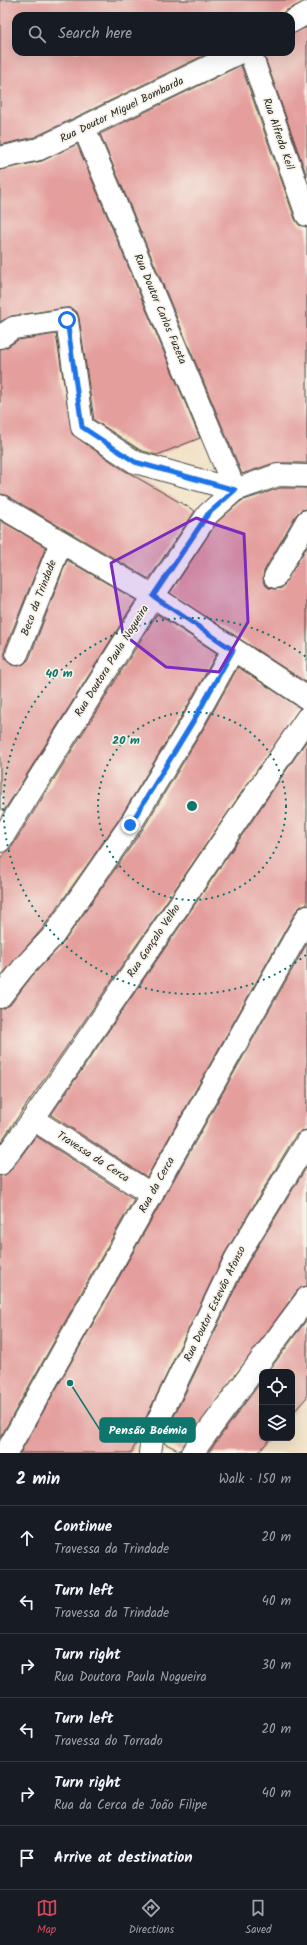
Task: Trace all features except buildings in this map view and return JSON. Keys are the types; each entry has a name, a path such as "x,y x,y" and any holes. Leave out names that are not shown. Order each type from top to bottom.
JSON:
{"street":[{"path":"295,20 307,13"},
{"name":"Rua Doutor Miguel Bombarda","path":"0,158 40,149 232,56"},
{"name":"Rua Alfredo Keil","path":"251,56 307,215"},
{"name":"Rua Doutor Carlos Fuzeta","path":"84,128 235,490"},
{"path":"0,337 13,328 67,320 82,427 135,462 235,490 278,475 307,476"},
{"name":"Rua Doutora Paula Nogueira","path":"2,833 153,596 208,514 235,490"},
{"path":"0,506 153,596 307,698"},
{"path":"275,577 307,521"},
{"name":"Beco da Trindade","path":"17,654 61,542"},
{"path":"0,998 23,968 52,936 130,825 194,720 233,650"},
{"name":"Rua Gonçalo Velho","path":"1,1160 33,1119 307,718"},
{"name":"Rua da Cerca","path":"6,1453 307,917"},
{"name":"Travessa da Cerca","path":"33,1119 152,1195"},
{"name":"Rua Doutor Estevão Afonso","path":"150,1453 153,1431 236,1258 307,1142"},
{"path":"192,1453 307,1298"}],"highlighted area":[{"path":"196,518 244,534 248,622 219,672 166,667 123,634 111,563"}],"place":[{"name":"Pensão Boémia","path":"70,1383"}],"route":[{"path":"67,320 82,427 135,462 235,490 208,514 153,596 233,650 194,720 130,825"}]}
